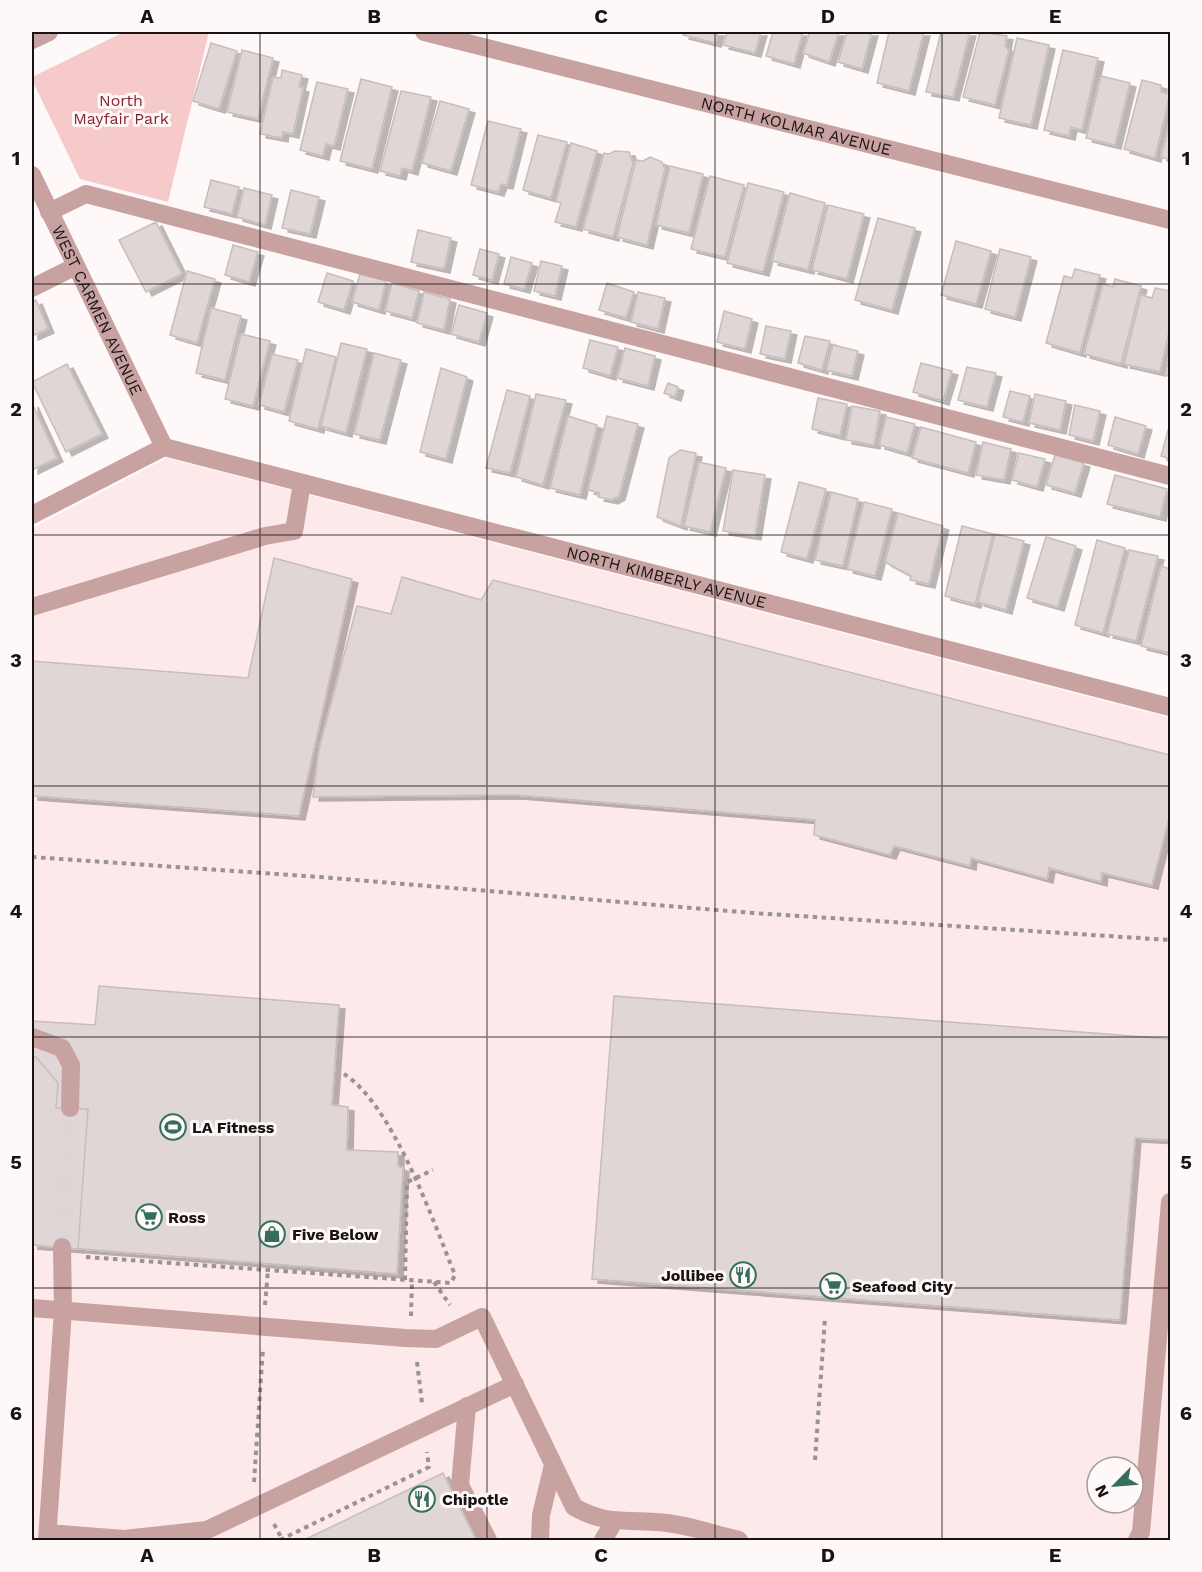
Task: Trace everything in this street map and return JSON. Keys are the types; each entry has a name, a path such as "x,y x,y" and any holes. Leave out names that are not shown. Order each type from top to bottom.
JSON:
{"street":[{"path":"32,40 49,32"},
{"name":"NORTH KOLMAR AVENUE","path":"424,32 1170,220"},
{"name":"WEST CARMEN AVENUE","path":"32,175 164,447"},
{"path":"49,212 86,194 1170,476"},
{"path":"32,288 76,266"},
{"path":"32,515 164,447"},
{"name":"NORTH KIMBERLY AVENUE","path":"164,447 1170,707"},
{"path":"32,607 265,537 294,531 302,483"},
{"path":"32,1037 62,1048 71,1065 70,1108"},
{"path":"1137,1540 1142,1532 1162,1397 1157,1334 1170,1202"},
{"path":"62,1251 63,1311 47,1537 124,1539 207,1530 515,1384"},
{"path":"32,1308 264,1328 436,1339 482,1317 574,1507 594,1518 614,1522 657,1522 739,1540"},
{"path":"467,1406 460,1485 488,1540"},
{"path":"540,1540 541,1515 554,1465"},
{"path":"603,1540 614,1522"}],"path":[{"path":"32,858 320,877 753,913 1170,940"},
{"path":"62,1251 268,1270 451,1282 455,1275 403,1154 374,1104 359,1084 344,1074"},
{"path":"405,1280 407,1182 433,1170"},
{"path":"268,1270 254,1482 282,1539"},
{"path":"815,1460 825,1318"}],"shaded area":[{"path":"167,458 1170,718 1170,1540 642,1540 602,1536 593,1540 32,1540 32,528"}],"green space":[{"name":"North Mayfair Park","path":"124,32 209,32 168,202 80,179 32,80 32,77"}],"building":[{"path":"684,32 718,32 715,43 683,35"},
{"path":"727,32 761,32 755,53 723,45"},
{"path":"773,32 803,32 794,64 766,56"},
{"path":"810,32 839,32 829,62 803,53"},
{"path":"847,32 872,32 862,69 838,62"},
{"path":"889,32 924,32 909,91 877,83"},
{"path":"941,32 970,32 953,97 926,92"},
{"path":"980,32 1007,36 1005,46 1009,50 995,105 963,97"},
{"path":"1017,38 1049,45 1031,125 999,118"},
{"path":"211,43 237,51 219,109 193,101"},
{"path":"242,50 273,58 258,119 227,112"},
{"path":"1063,50 1098,58 1082,130 1071,127 1069,136 1044,130"},
{"path":"282,70 302,75 299,87 303,88 293,134 283,132 282,138 260,134 273,77 281,78"},
{"path":"1101,76 1130,83 1115,145 1086,138"},
{"path":"361,79 392,87 372,169 340,161"},
{"path":"1142,80 1161,85 1161,92 1170,94 1155,158 1124,149"},
{"path":"317,82 348,89 334,146 326,144 323,156 300,150"},
{"path":"401,91 431,97 412,171 402,168 400,176 380,171"},
{"path":"440,101 469,109 451,171 422,163"},
{"path":"1170,120 1170,160 1161,157"},
{"path":"488,121 521,129 507,185 501,184 498,192 471,185"},
{"path":"538,135 567,142 551,198 523,190"},
{"path":"571,143 597,151 576,227 555,222 561,203 556,201"},
{"path":"615,151 629,152 633,163 613,237 583,229 604,153 609,154"},
{"path":"650,157 662,162 665,169 647,245 617,237 636,160 643,161"},
{"path":"670,166 703,174 689,233 656,225"},
{"path":"710,176 744,185 725,257 691,249"},
{"path":"211,180 239,187 232,214 204,207"},
{"path":"748,183 784,192 763,272 727,263"},
{"path":"244,188 272,195 265,225 237,217"},
{"path":"291,190 319,197 310,234 282,228"},
{"path":"790,193 825,203 808,270 772,261"},
{"path":"828,205 864,214 847,279 812,270"},
{"path":"878,218 915,228 892,310 855,300"},
{"path":"156,222 182,274 146,292 119,240"},
{"path":"418,230 451,238 444,269 411,262"},
{"path":"956,241 991,251 976,304 941,295"},
{"path":"233,245 258,252 249,282 225,275"},
{"path":"480,249 499,254 492,280 473,275"},
{"path":"1000,249 1031,257 1015,317 985,309"},
{"path":"511,257 532,263 524,289 504,284"},
{"path":"541,261 562,266 555,296 534,291"},
{"path":"1075,269 1100,275 1080,353 1046,343 1064,276 1072,278"},
{"path":"187,271 215,279 197,343 170,335"},
{"path":"327,273 353,281 344,310 318,302"},
{"path":"360,274 386,281 379,310 352,302"},
{"path":"1115,279 1141,286 1121,364 1084,354 1103,284 1113,287"},
{"path":"392,283 419,291 412,318 385,311"},
{"path":"607,283 634,292 626,318 599,310"},
{"path":"1155,288 1170,291 1170,327 1160,372 1124,364 1141,295 1152,298"},
{"path":"424,292 450,299 444,330 417,323"},
{"path":"638,292 665,298 658,329 631,322"},
{"path":"36,300 48,329 32,336 32,302"},
{"path":"459,305 487,313 479,342 451,334"},
{"path":"211,308 241,316 225,380 196,373"},
{"path":"724,311 752,319 745,349 717,342"},
{"path":"766,326 791,331 785,359 760,354"},
{"path":"241,334 270,341 253,406 225,399"},
{"path":"805,336 830,341 822,370 798,363"},
{"path":"590,340 618,347 610,376 583,368"},
{"path":"341,343 367,349 346,433 321,426"},
{"path":"833,345 858,351 852,376 826,370"},
{"path":"625,348 655,356 648,386 617,378"},
{"path":"306,349 336,357 318,429 289,421"},
{"path":"1170,352 1170,376 1165,375"},
{"path":"374,353 401,360 380,440 354,434"},
{"path":"272,354 298,360 284,412 259,405"},
{"path":"921,363 952,371 943,401 913,392"},
{"path":"67,364 102,434 66,452 32,382"},
{"path":"967,367 996,373 987,407 958,400"},
{"path":"441,368 467,377 446,459 420,452"},
{"path":"668,383 678,387 675,397 664,393"},
{"path":"507,390 530,396 510,473 486,468"},
{"path":"1010,391 1030,396 1023,422 1003,417"},
{"path":"536,394 566,400 543,485 516,477"},
{"path":"1035,394 1066,401 1060,430 1029,423"},
{"path":"818,398 847,404 840,436 812,429"},
{"path":"32,403 57,458 32,470"},
{"path":"1075,405 1100,411 1093,441 1069,435"},
{"path":"852,406 880,411 874,445 846,440"},
{"path":"568,416 597,425 580,495 550,488"},
{"path":"607,416 638,424 619,496 612,500 598,497 600,493 588,490"},
{"path":"886,417 915,424 907,453 879,445"},
{"path":"1115,417 1146,426 1138,454 1108,445"},
{"path":"921,427 976,442 968,473 912,458"},
{"path":"1168,430 1170,431 1170,459 1161,456"},
{"path":"983,442 1011,449 1004,480 976,475"},
{"path":"680,450 696,453 681,526 657,517 669,458"},
{"path":"1019,453 1045,459 1037,487 1012,480"},
{"path":"1055,455 1084,463 1075,493 1046,485"},
{"path":"699,462 726,468 710,532 684,526"},
{"path":"733,470 765,475 755,536 723,531"},
{"path":"1115,475 1167,489 1160,517 1107,504"},
{"path":"799,482 826,489 807,559 781,552"},
{"path":"831,492 858,499 843,566 815,560"},
{"path":"864,502 892,509 875,576 847,569"},
{"path":"898,513 943,526 929,584 910,580 911,576 885,562"},
{"path":"962,526 993,534 975,604 945,596"},
{"path":"995,534 1024,541 1006,610 978,602"},
{"path":"1046,537 1076,546 1058,607 1027,598"},
{"path":"1097,540 1125,548 1103,633 1075,625"},
{"path":"1129,550 1158,556 1136,641 1107,634"},
{"path":"274,558 352,579 299,816 32,796 32,661 248,678"},
{"path":"1161,566 1170,569 1170,653 1141,646"},
{"path":"402,577 481,600 493,580 1170,755 1170,814 1152,885 1102,873 1101,882 1049,868 1047,879 971,858 970,866 894,846 890,855 814,835 815,820 517,795 313,797 319,749 357,606 391,614"},
{"path":"99,986 339,1005 332,1105 348,1107 347,1150 398,1152 398,1166 403,1168 397,1274 32,1245 32,1021 95,1025"},
{"path":"614,996 1170,1039 1170,1140 1135,1138 1120,1320 592,1279"},
{"path":"32,1057 36,1057 58,1083 56,1108 88,1109 78,1249 32,1245"},
{"path":"443,1473 476,1540 304,1540"}],"tunnel":[{"path":"62,1247 70,1108"}],"place":[{"name":"LA Fitness","path":"173,1127"},
{"name":"Ross","path":"149,1217"},
{"name":"Five Below","path":"272,1234"},
{"name":"Jollibee","path":"743,1275"},
{"name":"Seafood City","path":"833,1286"},
{"name":"Chipotle","path":"422,1499"}]}
